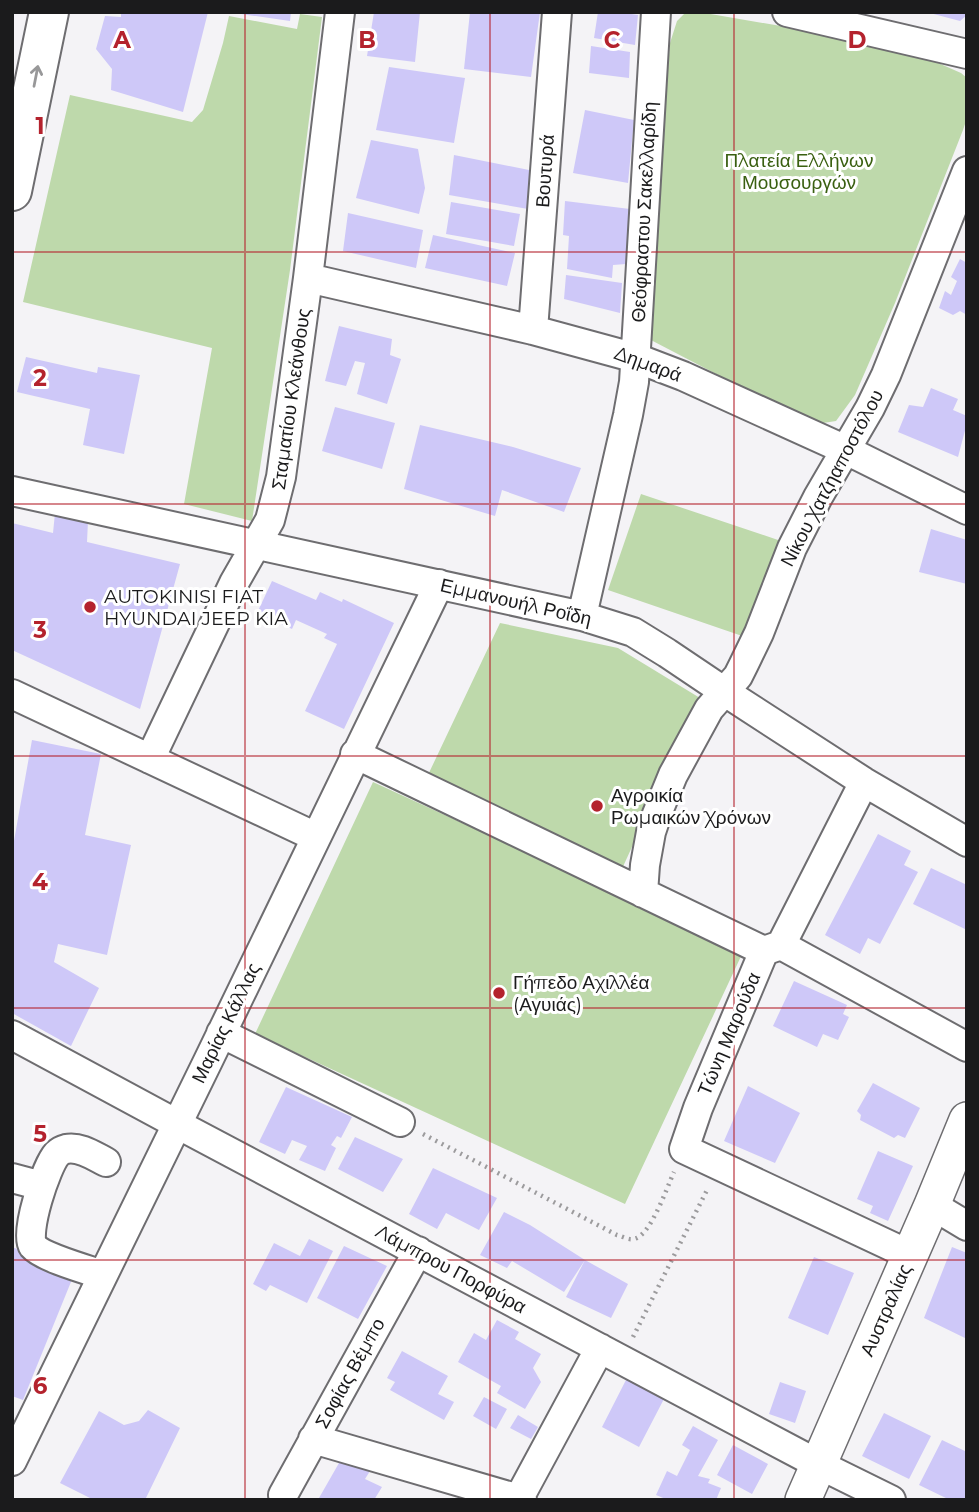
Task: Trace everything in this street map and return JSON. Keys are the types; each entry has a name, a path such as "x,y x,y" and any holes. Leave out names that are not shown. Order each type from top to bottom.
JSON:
{"highway":[{"path":"12,191 49,12"}],"main road":[{"name":"Αυστραλίας","path":"803,1500 967,1120"}],"street":[{"name":"Σταματίου Κλεάνθους","path":"150,759 229,594 270,520 281,477 340,12"},
{"name":"Βουτυρά","path":"533,330 557,12"},
{"name":"Θεόφραστου Σακελλαρίδη","path":"582,616 633,390 656,12"},
{"path":"787,12 967,54"},
{"name":"Νίκου Χατζηαποστόλου","path":"643,892 648,846 662,799 709,709 738,676 759,633 792,548 886,375 957,227 967,171"},
{"name":"Δημαρά","path":"308,278 533,330 636,358 683,376 846,450 967,510"},
{"name":"Εμμανουήλ Ροΐδη","path":"12,491 439,583 582,616 633,632 864,782 967,842"},
{"name":"Μαρίας Κάλλας","path":"12,1461 439,583"},
{"path":"12,694 316,836"},
{"path":"355,754 643,892 772,948 967,1046"},
{"name":"Τώνη Μαρούδα","path":"684,1149 698,1108 772,948 864,782"},
{"path":"221,1032 400,1122"},
{"name":"Λάμπρου Πορφύρα","path":"12,1035 818,1464 891,1500"},
{"path":"103,1275 54,1258 34,1248 30,1239 42,1186 58,1152 68,1148 81,1150 106,1162"},
{"path":"684,1149 910,1255"},
{"path":"12,1178 42,1186"},
{"path":"932,1205 967,1226"},
{"name":"Σοφίας Βέμπο","path":"283,1496 418,1251"},
{"path":"313,1439 520,1499 611,1354"}],"path":[{"path":"400,1122 631,1240 641,1236 651,1223 684,1149"},
{"path":"611,1354 719,1166"}],"green space":[{"name":"Πλατεία Ελλήνων Μουσουργών","path":"686,12 833,35 936,62 967,78 967,118 963,130 895,303 855,395 836,421 823,423 720,376 647,338 670,43 677,21"},
{"path":"300,14 322,17 290,270 252,521 184,504 212,348 23,302 70,95 192,122 203,110 229,16 297,29"},
{"path":"641,494 781,541 748,638 608,590"},
{"path":"500,623 618,648 700,698 621,871 427,777"},
{"name":"Γήπεδο Αχιλλέα (Αγυιάς)","path":"373,782 743,952 625,1204 255,1034"}],"building":[{"path":"121,12 208,12 183,112 111,90 112,69 96,49 105,16 121,17"},
{"path":"241,12 291,12 290,21"},
{"path":"374,12 420,12 415,62 367,56"},
{"path":"470,12 540,12 531,77 464,69"},
{"path":"598,12 638,15 635,45 594,38"},
{"path":"926,12 967,12 967,15 960,21"},
{"path":"591,46 630,52 629,78 589,73"},
{"path":"389,67 465,78 454,143 376,130"},
{"path":"585,110 634,120 628,183 573,173"},
{"path":"371,140 418,149 425,188 419,214 356,198"},
{"path":"454,155 534,171 528,209 449,195"},
{"path":"565,201 630,209 626,264 613,265 612,278 567,269 569,236 563,235"},
{"path":"451,202 520,214 514,246 446,234"},
{"path":"348,213 423,230 416,268 343,251"},
{"path":"433,235 515,253 507,286 425,268"},
{"path":"960,259 967,263 967,315 960,311 953,315 939,308 945,291 951,295 957,281 951,277"},
{"path":"566,275 622,283 620,313 564,299"},
{"path":"339,326 392,339 390,355 401,359 387,404 357,394 365,363 355,361 346,386 325,381"},
{"path":"26,357 97,373 98,367 140,375 124,454 83,445 90,409 17,392"},
{"path":"931,388 958,399 953,410 967,416 958,457 898,432 909,405 923,407"},
{"path":"335,407 395,423 382,469 322,451"},
{"path":"420,425 513,447 581,468 564,512 502,490 495,516 404,489"},
{"name":"AUTOKINISI FIAT HYUNDAI JEEP KIA","path":"55,513 88,521 87,542 180,564 140,709 12,650 12,523 53,533"},
{"path":"931,529 967,540 967,584 919,572"},
{"path":"272,581 316,600 320,592 342,602 343,599 394,623 344,729 305,711 337,644 324,638 327,634 296,620 292,629 257,613"},
{"path":"32,740 101,754 85,835 131,845 107,955 58,944 54,962 99,988 71,1046 12,1013 12,852"},
{"path":"878,834 911,851 904,865 918,872 880,944 868,938 860,954 825,935"},
{"path":"931,868 967,885 967,930 913,904"},
{"path":"794,981 847,1005 843,1014 849,1017 838,1040 823,1034 817,1047 773,1026"},
{"path":"873,1083 920,1108 905,1138 898,1135 894,1138 860,1120 861,1115 857,1111"},
{"path":"748,1086 800,1113 775,1163 724,1141"},
{"path":"286,1087 352,1117 341,1138 337,1136 331,1145 336,1148 325,1171 299,1160 307,1146 292,1140 285,1154 259,1142"},
{"path":"355,1137 403,1159 383,1192 338,1169"},
{"path":"878,1151 913,1166 888,1221 870,1213 873,1206 857,1199"},
{"path":"433,1168 497,1198 479,1230 446,1213 437,1229 409,1214"},
{"path":"504,1212 585,1260 564,1292 512,1261 507,1268 480,1255"},
{"path":"309,1239 333,1251 307,1303 270,1285 266,1291 253,1284 274,1243 300,1256"},
{"path":"344,1246 387,1266 358,1319 317,1298"},
{"path":"12,1247 75,1272 23,1400 12,1396"},
{"path":"952,1247 967,1253 967,1339 924,1318"},
{"path":"814,1257 854,1273 828,1335 788,1318"},
{"path":"585,1260 628,1284 611,1318 566,1297"},
{"path":"497,1320 519,1332 515,1339 541,1354 533,1368 541,1382 525,1409 497,1393 501,1386 458,1362 474,1333 486,1340"},
{"path":"402,1351 448,1376 438,1394 454,1402 444,1420 390,1390 395,1382 387,1378"},
{"path":"627,1378 665,1397 639,1447 602,1427"},
{"path":"780,1382 806,1391 795,1423 769,1414"},
{"path":"484,1397 507,1409 496,1429 473,1416"},
{"path":"148,1410 180,1428 145,1500 89,1500 90,1498 60,1483 99,1411 124,1425 139,1421"},
{"path":"884,1413 931,1436 909,1479 862,1456"},
{"path":"518,1415 538,1427 531,1439 510,1428"},
{"path":"693,1426 718,1440 698,1476 710,1479 708,1483 721,1488 716,1500 668,1500 656,1495 667,1471 677,1476 690,1450 682,1445"},
{"path":"942,1440 967,1452 967,1500 950,1500 919,1485"},
{"path":"733,1445 768,1464 752,1494 717,1475"},
{"path":"343,1456 370,1471 365,1479 382,1487 374,1500 319,1498"}],"place":[{"name":"AUTOKINISI FIAT HYUNDAI JEEP KIA","path":"90,607"},
{"name":"Αγροικία Ρωμαικών Χρόνων","path":"597,806"},
{"name":"Γήπεδο Αχιλλέα (Αγυιάς)","path":"499,993"}]}
